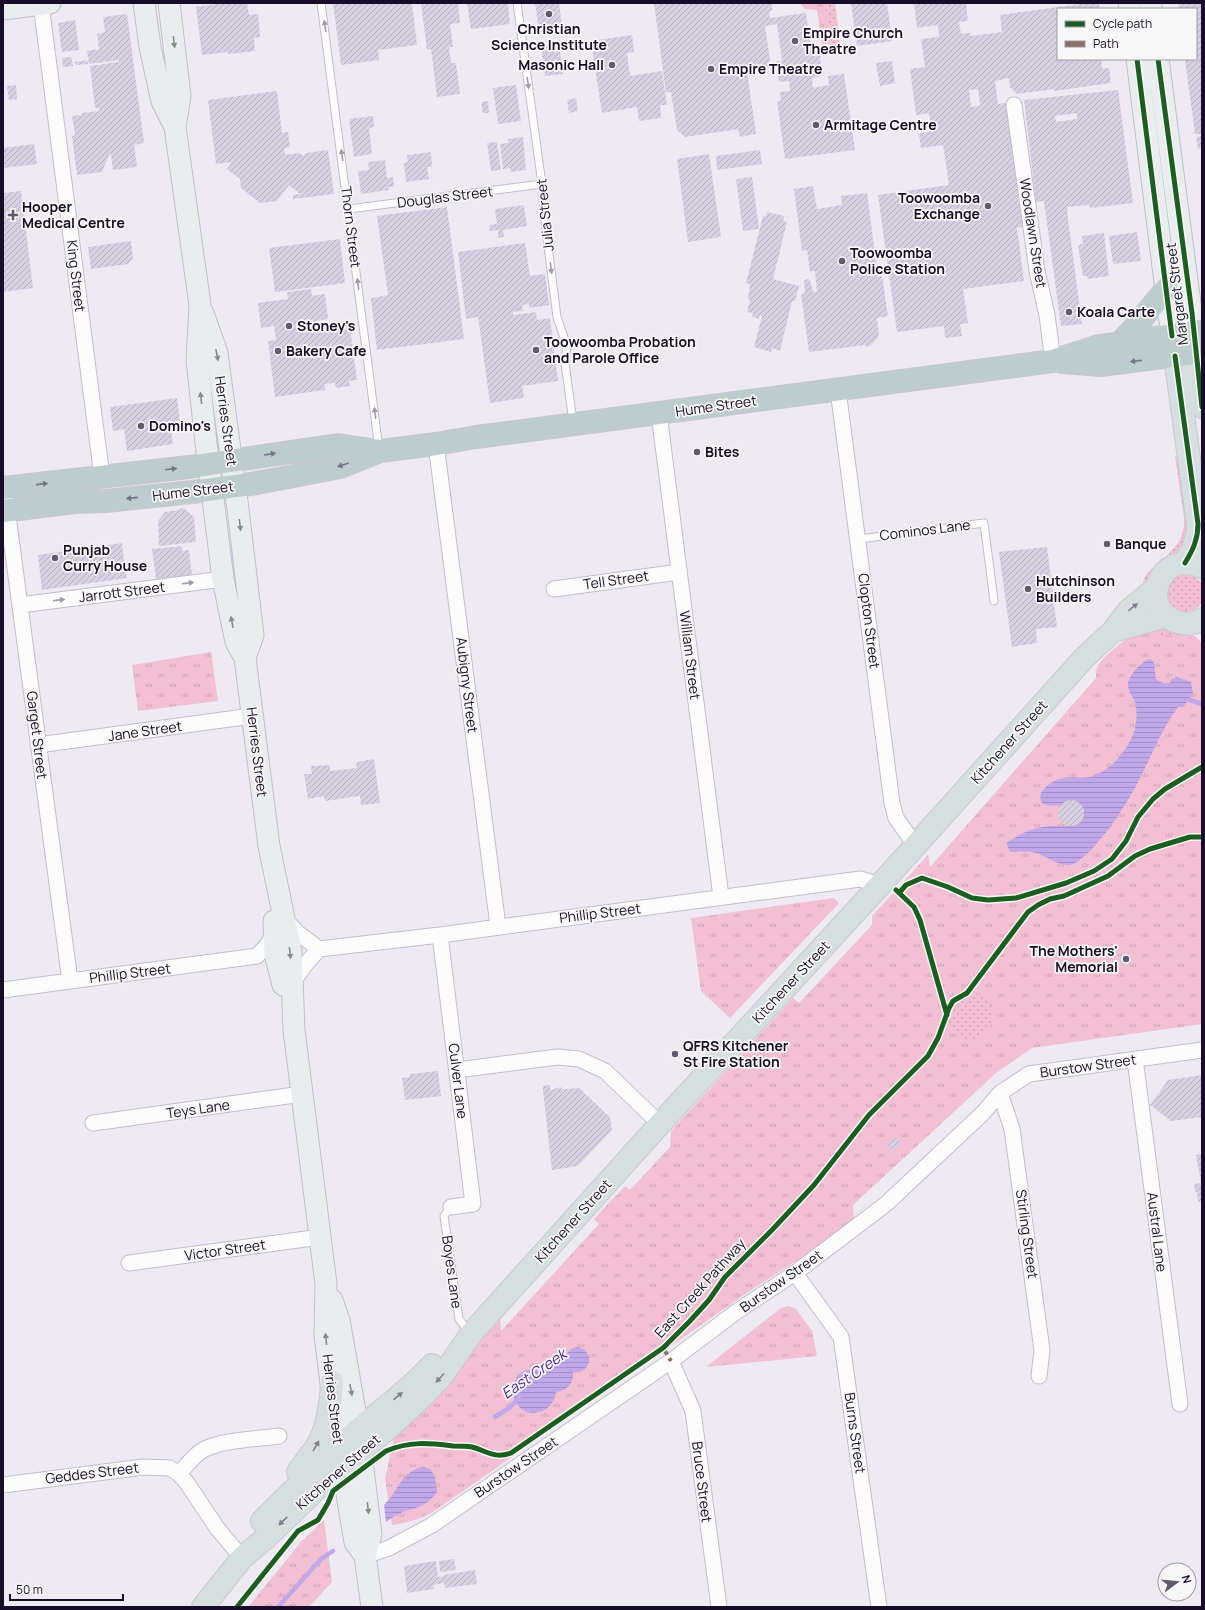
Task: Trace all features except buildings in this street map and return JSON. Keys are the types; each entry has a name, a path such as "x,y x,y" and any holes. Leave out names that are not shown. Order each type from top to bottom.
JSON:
{"highway":[{"path":"1120,342 1136,326 1166,290"},
{"name":"Hume Street","path":"5,511 75,502 116,500 235,486 340,467 380,451 1053,361 1099,346 1120,342 1173,346"},
{"name":"Hume Street","path":"1053,361 1101,365 1173,346 1199,342"},
{"name":"Hume Street","path":"4,488 208,464 338,445 380,451"}],"main road":[{"path":"3,9 44,3"},
{"name":"Herries Street","path":"144,3 150,47 162,101 175,127"},
{"name":"Herries Street","path":"169,3 180,96 175,127 200,305 197,360 208,464 223,579 236,642 245,658 279,925 275,954 287,984 326,1284 325,1334 332,1382 350,1448"},
{"name":"Margaret Street","path":"1137,60 1173,346 1198,524 1196,541 1193,550 1194,565"},
{"name":"Margaret Street","path":"1158,60 1182,234 1199,342 1202,407"},
{"path":"1160,238 1171,239 1182,234"},
{"name":"Herries Street","path":"200,305 207,320 217,353 232,460 253,635 245,658"},
{"path":"1194,565 1175,565 1166,570 1160,578 1156,588 1156,598 1159,608 1173,621 1198,626"},
{"name":"Kitchener Street","path":"261,1522 350,1448 392,1425 428,1391 444,1373 471,1334 660,1124 880,885 1085,657 1113,631 1128,611 1156,588"},
{"name":"Kitchener Street","path":"1113,631 1166,616"},
{"name":"Herries Street","path":"326,1284 339,1320 350,1448 355,1542 365,1556 372,1607"},
{"path":"242,1558 261,1522 317,1445 326,1422 331,1400 332,1382"},
{"name":"Kitchener Street","path":"203,1607 242,1558 268,1536 350,1448"}],"street":[{"name":"King Street","path":"44,3 102,477"},
{"name":"Woodlawn Street","path":"1014,105 1037,271 1047,315 1053,361"},
{"name":"Clopton Street","path":"838,390 859,539 892,803 896,818 915,845"},
{"name":"William Street","path":"659,414 721,897"},
{"name":"Aubigny Street","path":"436,444 498,926"},
{"name":"Garget Street","path":"4,488 5,511 20,605 70,981"},
{"name":"Tell Street","path":"554,589 679,572"},
{"name":"Jarrott Street","path":"20,605 223,579"},
{"name":"Jane Street","path":"38,745 252,716"},
{"name":"Phillip Street","path":"319,949 440,935 498,926 860,879 880,885"},
{"path":"279,925 298,933 319,949 287,984 257,956 268,944 279,925"},
{"name":"Culver Lane","path":"440,935 474,1204 451,1207"},
{"name":"Phillip Street","path":"3,990 257,956"},
{"name":"Burstow Street","path":"365,1556 389,1548 432,1525 670,1361 736,1312 795,1273 886,1204 978,1118 1000,1093 1028,1074 1202,1050"},
{"path":"457,1070 557,1057 579,1059 605,1071 660,1124"},
{"name":"Austral Lane","path":"1135,1059 1180,1404"},
{"name":"Stirling Street","path":"1000,1093 1012,1129 1042,1350 1039,1376"},
{"name":"Teys Lane","path":"93,1123 302,1094"},
{"name":"Victor Street","path":"129,1263 320,1237"},
{"name":"Burns Street","path":"795,1273 841,1337 879,1607"},
{"name":"Bruce Street","path":"670,1361 693,1411 719,1607"},
{"path":"179,1474 202,1450 215,1445 279,1436"},
{"name":"Geddes Street","path":"3,1485 143,1467 158,1466 170,1468 179,1474 187,1483 217,1528 242,1558"}],"lane":[{"name":"Thorn Street","path":"321,3 380,451"},
{"name":"Julia Street","path":"516,3 542,184 546,231 557,317 567,346 565,363 574,425"},
{"name":"Douglas Street","path":"349,209 542,184"},
{"name":"Cominos Lane","path":"859,539 984,523 994,601"},
{"name":"Boyes Lane","path":"451,1207 444,1216 459,1319 471,1334"}],"green space":[{"path":"800,3 821,3 826,8 831,44 822,45 817,10 805,9"},
{"path":"821,3 835,3 841,51 836,51 835,47 831,47 826,9"},
{"path":"1175,456 1179,458 1193,528 1187,546 1144,584 1143,582 1145,576 1172,551 1181,537 1184,528 1184,518"},
{"path":"1185,574 1195,577 1201,583 1204,593 1201,603 1195,609 1185,612 1175,609 1169,603 1166,593 1169,583 1175,577"},
{"path":"1157,625 1177,629 1191,634 1201,642 1202,648 1192,639 1186,637 1155,634 1152,631"},
{"path":"1140,630 1195,636 1202,644 1202,1024 1032,1048 996,1073 853,1205 854,1220 798,1260 748,1292 436,1510 415,1520 392,1525 385,1479 395,1433 500,1317 501,1331 599,1224 594,1219 625,1186 630,1190 670,1147 671,1131 793,998 799,1003 872,925 872,916 928,855 930,867 1096,678 1096,672 1099,664 1109,653"},
{"path":"211,652 218,701 138,711 132,665"},
{"path":"834,898 839,903 730,1018 701,991 691,918"},
{"path":"966,993 974,993 983,997 989,1003 993,1016 989,1029 983,1035 974,1039 966,1039 957,1035 951,1029 947,1020 947,1012 951,1003 957,997"},
{"path":"789,1306 796,1309 812,1331 817,1356 706,1367 781,1308"},
{"path":"324,1520 332,1582 309,1607 248,1607 301,1542"}],"water":[{"path":"1151,659 1154,663 1156,679 1163,683 1170,683 1172,679 1177,677 1191,682 1193,693 1184,706 1178,707 1172,716 1161,734 1133,791 1109,828 1089,852 1080,860 1069,865 1060,864 1037,853 1010,852 1006,843 1033,829 1048,826 1069,826 1078,824 1082,821 1084,811 1080,804 1076,801 1054,806 1047,805 1041,802 1041,793 1043,789 1059,779 1093,776 1101,772 1108,768 1125,750 1132,738 1137,717 1135,702 1128,685 1130,677 1140,665"},
{"path":"578,1347 587,1353 589,1358 589,1362 584,1370 573,1372 572,1380 569,1386 556,1392 552,1403 545,1410 530,1413 521,1409 516,1402 513,1392 514,1383 519,1375 527,1370 540,1370 544,1363 553,1358 565,1360 569,1351"},
{"path":"424,1467 430,1469 435,1476 437,1492 425,1504 394,1516 386,1522 384,1505 405,1477 416,1469"}],"waterway":[{"name":"East Creek","path":"1190,700 1202,704"},
{"name":"East Creek","path":"495,1417 509,1408 519,1398"},
{"name":"East Creek","path":"278,1607 321,1559 333,1551"}],"marked path":[{"path":"663,1348 671,1361"}],"cycle path":[{"path":"1137,60 1172,336"},
{"path":"1158,60 1192,313 1202,407"},
{"path":"1175,356 1198,524 1197,535 1185,563"},
{"path":"899,893 906,885 922,878 948,887 972,898 988,900 1016,898 1066,883 1094,871 1112,859 1126,841 1138,817 1153,799 1165,789 1202,767"},
{"name":"East Creek Pathway","path":"237,1607 298,1531 318,1520 333,1491 386,1451 411,1444 427,1444 472,1447 495,1455 505,1455 511,1453 663,1348 709,1300 725,1277 814,1185 869,1115 928,1056 938,1038 953,1001 967,993 1028,912 1050,899 1064,896 1108,876 1135,856 1150,849 1190,837 1202,837"},
{"path":"896,890 914,907 920,920 947,1015"}],"place":[{"name":"Christian Science Institute","path":"549,14"},
{"name":"Empire Church Theatre","path":"795,41"},
{"name":"Masonic Hall","path":"612,65"},
{"name":"Empire Theatre","path":"711,69"},
{"name":"Armitage Centre","path":"816,125"},
{"name":"Toowoomba Exchange","path":"988,206"},
{"name":"Hooper Medical Centre","path":"13,215"},
{"name":"Toowoomba Police Station","path":"842,261"},
{"name":"Koala Carte","path":"1069,312"},
{"name":"Stoney's","path":"289,326"},
{"name":"Toowoomba Probation and Parole Office","path":"536,350"},
{"name":"Bakery Cafe","path":"278,351"},
{"name":"Domino's","path":"141,426"},
{"name":"Bites","path":"697,452"},
{"name":"Banque","path":"1107,544"},
{"name":"Punjab Curry House","path":"55,558"},
{"name":"Hutchinson Builders","path":"1028,589"},
{"name":"The Mothers' Memorial","path":"1126,959"},
{"name":"QFRS Kitchener St Fire Station","path":"675,1054"}]}
